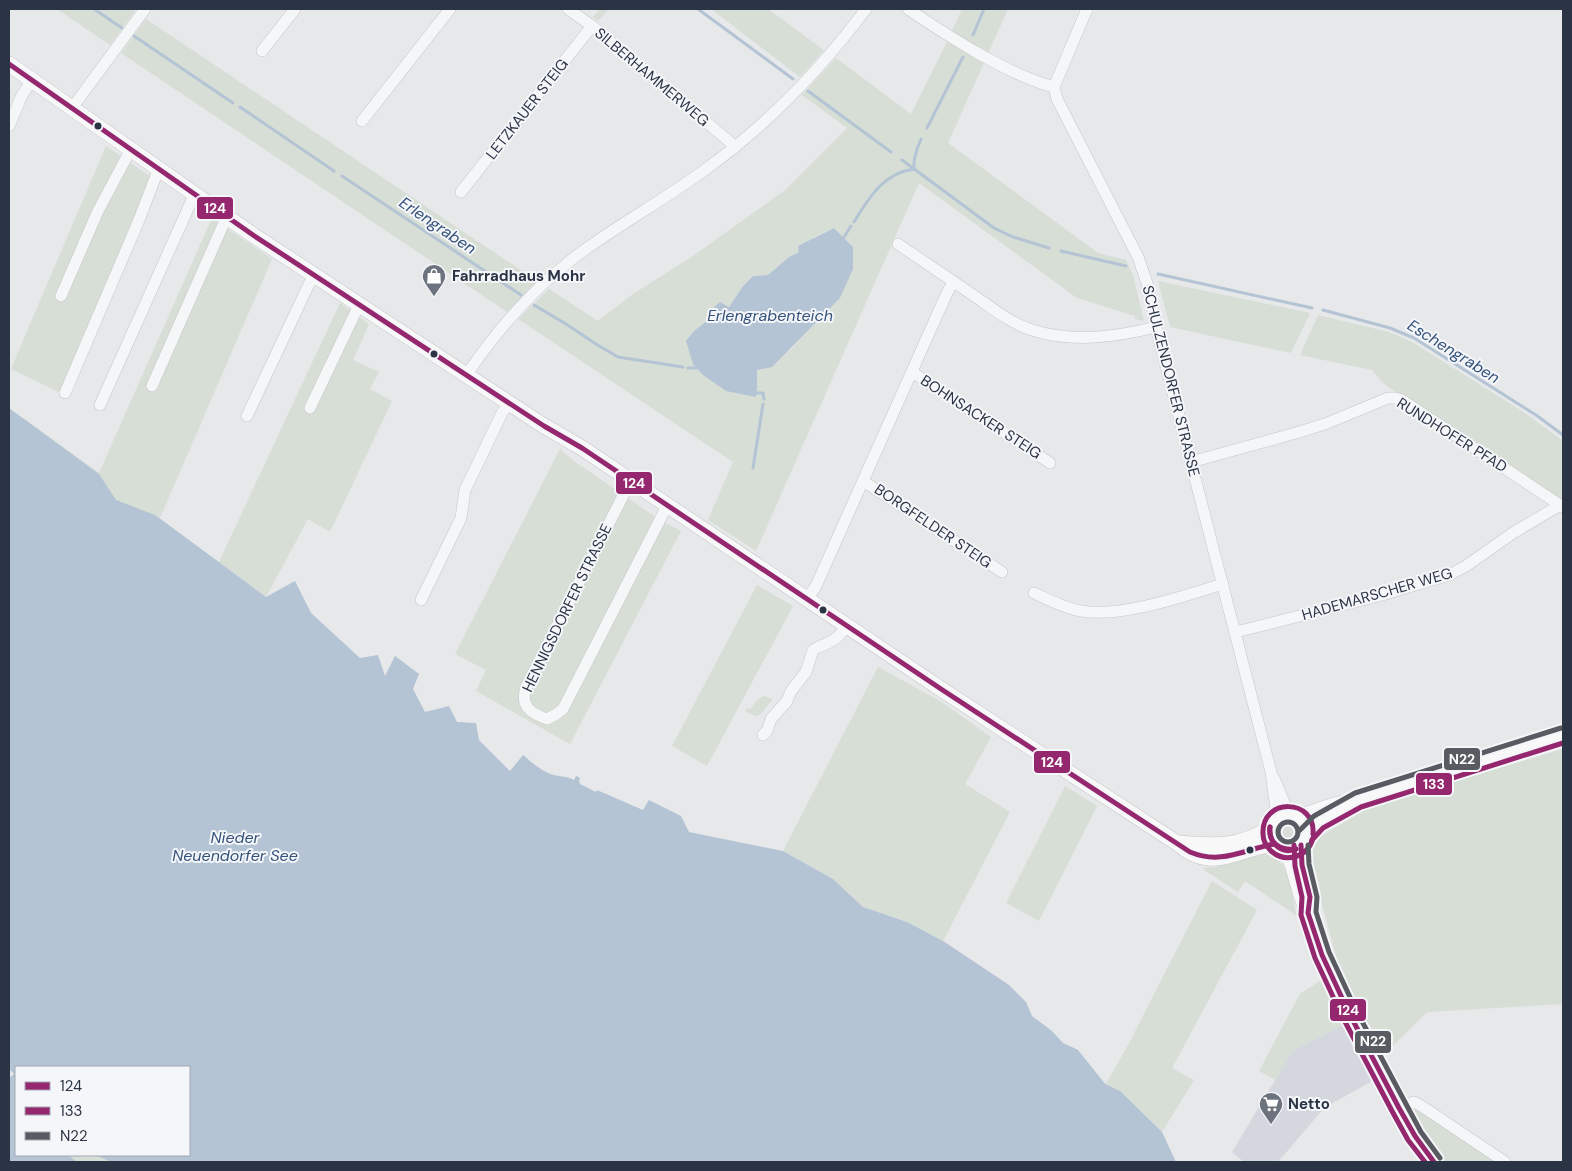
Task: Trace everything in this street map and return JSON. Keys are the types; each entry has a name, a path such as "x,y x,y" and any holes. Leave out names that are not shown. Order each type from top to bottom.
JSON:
{"main road":[{"path":"9,64 195,194 359,305 509,403 582,448 847,626 1177,842 1187,852 1206,859 1259,846 1295,850 1318,822 1358,800"},
{"path":"1177,842 1207,846 1226,845 1257,837 1284,819 1339,803 1358,800 1563,735"},
{"path":"1284,819 1305,824 1302,865 1306,901"},
{"path":"1284,819 1270,835 1292,864 1329,969 1355,1024 1415,1136 1434,1162"}],"street":[{"path":"72,108 144,9"},
{"path":"262,51 295,9"},
{"path":"362,121 450,9"},
{"name":"SILBERHAMMERWEG","path":"568,9 592,26 730,142 734,148"},
{"path":"467,374 508,319 560,270 583,251 667,197 734,148 759,127 834,50 866,9"},
{"path":"908,9 1006,68 1040,84 1054,87 1087,9"},
{"name":"LETZKAUER STEIG","path":"461,192 592,26"},
{"path":"9,126 22,95 32,80"},
{"name":"SCHULZENDORFER STRASSE","path":"1054,87 1057,99 1138,257 1148,286 1156,327 1271,772 1277,782 1284,819"},
{"path":"61,296 98,211 131,149"},
{"path":"65,393 139,220 159,168"},
{"path":"100,406 195,194"},
{"path":"152,386 227,216"},
{"path":"898,244 1021,326 1040,332 1064,336 1096,337 1156,327"},
{"path":"247,416 309,284 316,275"},
{"path":"807,599 816,586 946,295 954,282"},
{"path":"310,408 359,305"},
{"name":"BOHNSACKER STEIG","path":"912,372 1050,463"},
{"name":"RUNDHOFER PFAD","path":"1191,462 1296,433 1388,398 1394,398 1402,400 1562,506"},
{"path":"421,600 461,518 465,490 509,403"},
{"name":"BORGFELDER STEIG","path":"863,481 1002,572"},
{"name":"HENNIGSDORFER STRASSE","path":"630,482 526,687 524,696 526,706 534,714 547,719 563,709 667,506"},
{"name":"HADEMARSCHER WEG","path":"1236,632 1382,595 1449,575 1466,566 1513,533 1562,506"},
{"path":"1034,593 1069,608 1082,611 1110,612 1162,601 1223,584"},
{"path":"762,735 767,731 771,719 787,701 791,690 806,672 813,650 832,643 841,636 847,626"},
{"path":"1400,1108 1414,1102 1424,1107 1505,1162"}],"shaded area":[{"path":"57,9 131,9 135,11 110,45"},
{"path":"600,9 609,9 598,21 593,17"},
{"path":"711,9 768,9 824,50 800,77"},
{"path":"962,9 1008,9 948,143 1098,253 1126,260 1133,275 1144,321 1135,319 1135,316 1077,298 919,183 756,551 708,520 733,462 518,319 549,289 598,321 633,294 693,256 784,191 847,128 802,95 836,58 911,114","holes":["834,228 853,247 840,298 790,350 757,369 756,397 706,321 729,308 743,286 753,276 768,275 789,257 799,252 814,237"]},
{"path":"146,19 537,281 507,312 121,53"},
{"path":"106,146 154,179 61,393 11,369"},
{"path":"212,218 272,259 160,518 154,515 144,528 22,417 99,473"},
{"path":"1158,281 1310,313 1291,353 1170,327"},
{"path":"340,303 369,324 353,360 379,372 370,389 392,401 330,532 308,519 266,597 231,571 205,561 163,521 219,562"},
{"path":"1318,315 1389,332 1412,342 1525,413 1563,441 1563,504 1403,398 1382,382 1372,370 1300,355"},
{"path":"560,449 574,461 660,520 681,531 570,744 476,691 486,670 455,654"},
{"path":"757,585 793,606 707,766 672,746"},
{"path":"878,667 940,701 991,737 965,784 1010,812 943,941 907,922 863,907 833,879 783,851"},
{"path":"764,696 773,699 761,714 755,716 745,711 747,708 751,709 757,700"},
{"path":"1563,749 1563,1004 1427,1012 1385,1054 1339,968 1306,845 1373,805"},
{"path":"1065,786 1097,806 1039,921 1006,903"},
{"path":"1284,823 1292,823 1297,828 1295,839 1284,841 1279,836 1279,828"},
{"path":"1264,854 1276,858 1284,868 1297,916 1245,881 1238,892 1204,870 1204,868 1216,867"},
{"path":"1212,881 1257,910 1172,1068 1194,1080 1162,1132 1142,1113 1065,1066 1070,1046 1077,1050 1106,1084"},
{"path":"1321,980 1345,1024 1293,1050 1276,1080 1259,1071 1300,994"},
{"path":"1345,1024 1374,1080 1324,1108 1278,1162 1244,1162 1232,1152 1293,1050"},
{"path":"1417,1107 1500,1162 1440,1162 1410,1113 1413,1108"},
{"path":"61,1156 127,1156 133,1162 68,1162"}],"water":[{"name":"Erlengrabenteich","path":"834,228 853,247 853,269 840,298 772,367 757,370 756,397 726,391 703,375 693,364 686,341 694,331 713,316 714,307 720,302 729,307 743,286 753,276 768,275 789,257 799,252 798,246"},
{"name":"Nieder Neuendorfer See","path":"9,408 99,474 116,500 155,515 266,597 295,581 311,613 360,658 378,655 385,676 395,656 419,674 413,689 425,712 449,706 457,722 476,723 479,740 510,771 523,755 546,772 574,780 576,776 580,778 580,784 643,810 649,800 681,816 689,832 783,851 833,879 863,907 907,922 943,941 1009,985 1026,1002 1032,1016 1052,1031 1063,1043 1078,1050 1105,1084 1120,1091 1162,1132 1176,1162 112,1162 97,1156 190,1156 190,1066 15,1066 15,1156 69,1156 77,1162 9,1162 9,1078 14,1074 9,1069"}],"waterway":[{"name":"Erlengraben","path":"94,9 122,28"},
{"name":"Eschengraben","path":"698,9 793,79"},
{"path":"973,35 984,9"},
{"name":"Erlengraben","path":"134,36 233,103"},
{"path":"927,128 963,57"},
{"name":"Eschengraben","path":"808,91 891,152"},
{"name":"Erlengraben","path":"240,107 334,171"},
{"name":"Erlengraben","path":"854,222 871,196 885,181 903,171 914,169 915,157 921,139"},
{"name":"Eschengraben","path":"902,160 994,228 1013,237 1049,248"},
{"name":"Erlengraben","path":"342,176 521,295"},
{"name":"Erlengraben","path":"844,237 851,226"},
{"name":"Eschengraben","path":"1061,251 1126,266"},
{"name":"Eschengraben","path":"1158,274 1312,308"},
{"name":"Erlengraben","path":"534,305 618,357 683,367"},
{"name":"Eschengraben","path":"1323,310 1390,328 1414,338 1536,415 1563,435"},
{"name":"Erlengraben","path":"688,368 696,368"},
{"path":"757,393 763,393 764,399"},
{"path":"753,468 763,404"}],"transit line":[{"name":"124","path":"9,64 253,235 544,426 582,448 941,689 1190,852 1201,856 1222,857 1274,844"},
{"name":"N22","path":"1300,830 1314,816 1355,793 1561,728"},
{"name":"133","path":"1312,840 1323,828 1361,807 1563,743"},
{"name":"133","path":"1313,834 1312,822 1306,814 1298,808 1288,807 1279,808 1270,813 1265,822 1263,834 1264,841 1271,851 1277,855 1290,858 1296,857 1306,850 1313,838"},
{"name":"N22","path":"1284,822 1292,822 1298,828 1298,832 1298,836 1292,842 1284,842 1278,836 1278,828 1284,822"},
{"name":"124","path":"1270,827 1273,842 1285,849 1296,849"},
{"name":"124","path":"1270,827 1271,838 1277,846 1285,850 1296,849"},
{"name":"133","path":"1294,845 1295,866 1302,897 1301,915 1315,958 1342,1016 1392,1111 1408,1140 1425,1162"},
{"name":"124","path":"1301,845 1302,865 1310,897 1308,913 1322,955 1349,1013 1399,1108 1415,1136 1434,1162"},
{"name":"N22","path":"1308,845 1309,864 1317,897 1316,912 1329,952 1356,1010 1421,1132 1440,1158"}],"place":[{"name":"Fahrradhaus Mohr","path":"434,297"},
{"name":"Netto","path":"1271,1125"}]}
